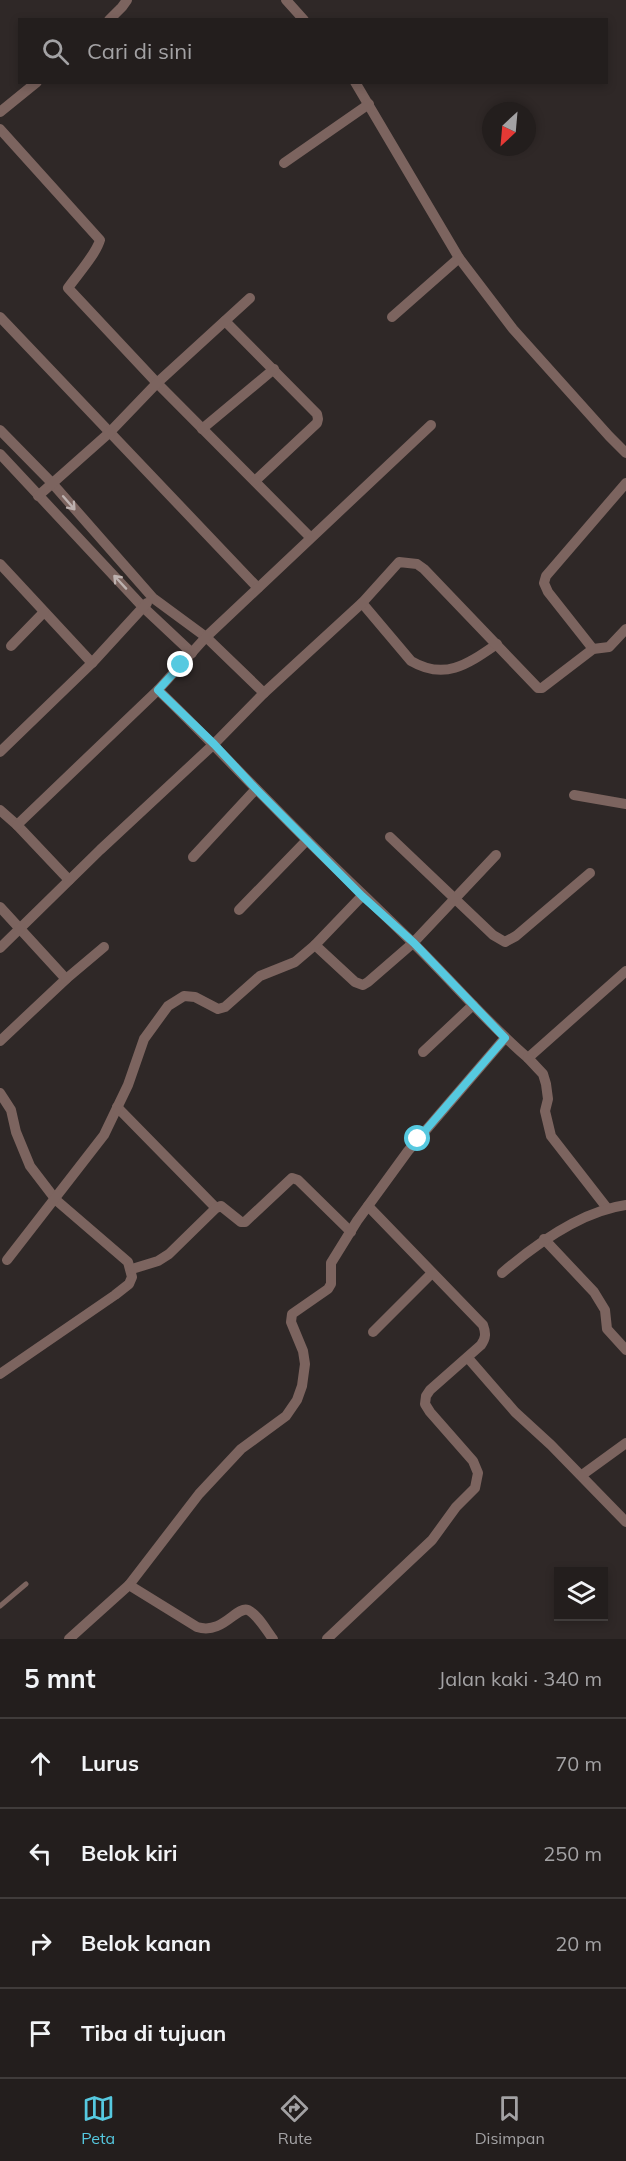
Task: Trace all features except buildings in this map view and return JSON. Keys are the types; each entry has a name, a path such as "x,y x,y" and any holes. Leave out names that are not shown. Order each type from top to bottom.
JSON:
{"street":[{"path":"110,18 122,8 126,0"},
{"path":"286,0 301,18"},
{"path":"0,112 35,84"},
{"path":"356,84 459,258 513,329 626,453"},
{"path":"284,163 369,104"},
{"path":"2,135 100,240 98,250 68,288 157,383 310,537"},
{"path":"392,316 459,258"},
{"path":"38,496 109,433 157,383 250,298"},
{"path":"0,317 258,588"},
{"path":"225,321 317,414 318,419 317,423 255,482"},
{"path":"0,336 9,327"},
{"path":"202,429 274,369"},
{"path":"17,825 158,690 206,637 432,425"},
{"path":"0,430 52,483 153,598 206,637 264,693"},
{"path":"0,454 143,607 192,653"},
{"path":"593,649 548,592 544,583 546,576 626,483"},
{"path":"0,948 214,744 264,693 362,603 399,562 417,564 424,569 538,688 542,688 593,649 609,647 626,629"},
{"path":"0,564 92,663"},
{"path":"0,752 92,663 153,598"},
{"path":"362,603 411,661 420,666 436,669 461,667 497,644"},
{"path":"10,646 44,612"},
{"path":"158,690 543,1074 548,1099 545,1111 551,1136 607,1208"},
{"path":"193,858 256,789"},
{"path":"574,795 626,804"},
{"path":"0,810 69,880"},
{"path":"390,837 493,935 505,942 516,936 590,873"},
{"path":"239,910 307,840"},
{"path":"315,945 354,982 363,984 414,943 496,855"},
{"path":"8,1260 104,1135 128,1085 144,1039 168,1006 184,996 195,997 218,1009 225,1007 260,976 295,962 315,945 362,896"},
{"path":"0,907 66,979"},
{"path":"0,1041 104,947"},
{"path":"528,1059 626,971"},
{"path":"423,1052 473,1005"},
{"path":"69,1639 129,1585 199,1494 241,1449 286,1416 297,1400 302,1386 305,1364 291,1317 297,1309 328,1289 331,1284 332,1263 368,1206 408,1151 505,1038"},
{"path":"0,1093 11,1110 16,1132 30,1166 56,1200 128,1262 132,1269 129,1284 0,1374"},
{"path":"117,1107 216,1208"},
{"path":"132,1269 158,1261 169,1254 216,1208 222,1206 241,1222 245,1222 292,1178 298,1180 351,1232"},
{"path":"502,1273 544,1239 607,1208 626,1205"},
{"path":"334,1637 432,1540 456,1507 475,1488 478,1473 473,1461 425,1404 429,1390 454,1367 468,1358 485,1339 486,1332 483,1325 368,1206"},
{"path":"544,1239 594,1292 604,1310 607,1329 626,1350"},
{"path":"373,1332 432,1273"},
{"path":"468,1358 514,1412 582,1475 626,1522"},
{"path":"582,1475 626,1443"},
{"path":"129,1585 197,1627 206,1630 220,1626 241,1610 247,1610 255,1616 273,1639"}],"lane":[{"path":"0,1606 27,1584"}],"route":[{"path":"181,665 158,690 362,896 414,943 505,1038 418,1139"}]}
